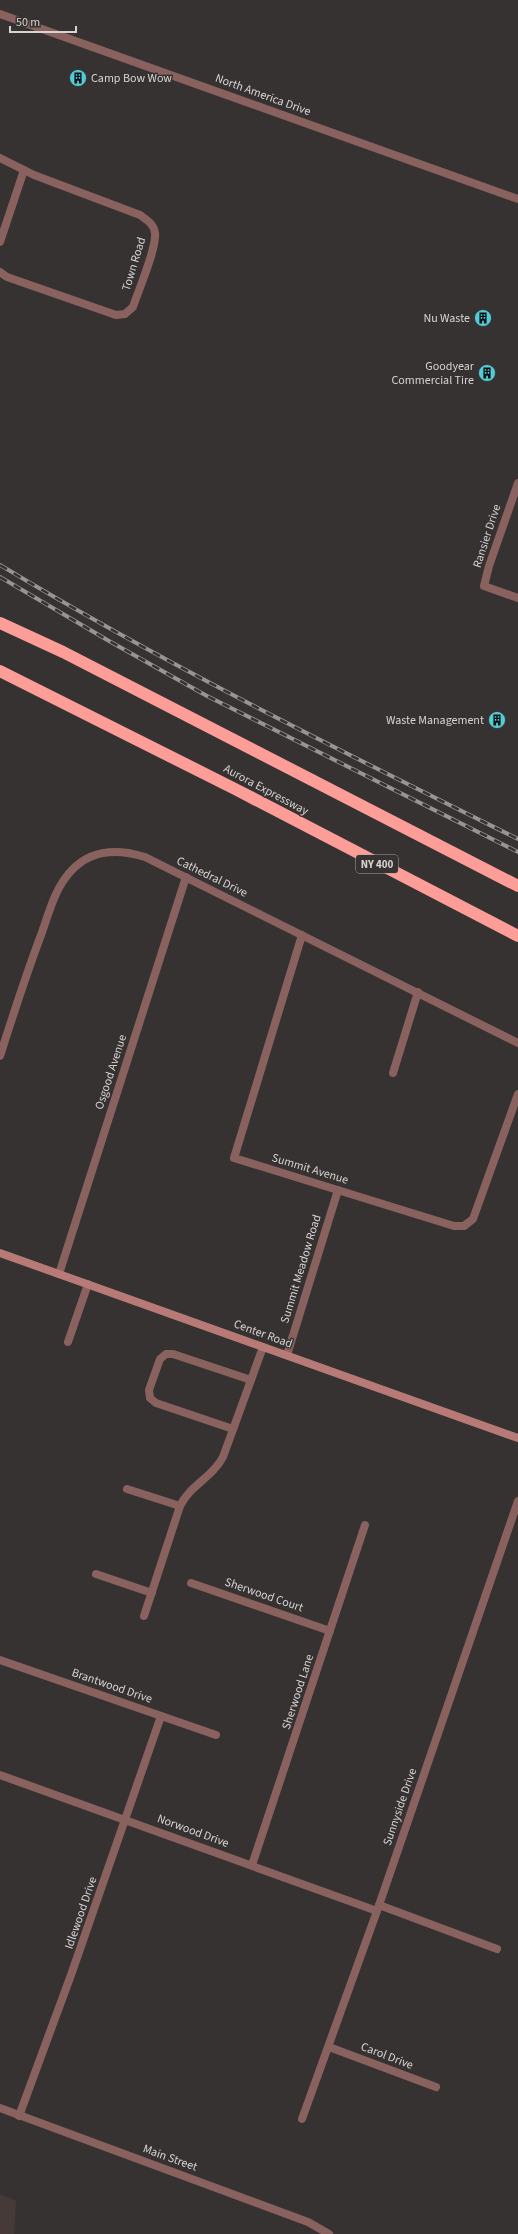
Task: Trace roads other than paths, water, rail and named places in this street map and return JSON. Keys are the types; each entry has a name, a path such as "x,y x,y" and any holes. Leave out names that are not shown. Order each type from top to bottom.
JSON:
{"highway":[{"path":"0,623 77,659 518,886"},
{"name":"Aurora Expressway","path":"0,671 237,790 518,936"}],"main road":[{"name":"Center Road","path":"0,1253 518,1438"}],"street":[{"name":"North America Drive","path":"0,14 518,199"},
{"name":"Town Road","path":"0,158 24,170 140,215 151,222 155,233 154,244 132,307 125,314 116,315 7,277 0,272"},
{"path":"0,242 24,170"},
{"name":"Ransier Drive","path":"518,483 489,566 484,586 518,598"},
{"name":"Cathedral Drive","path":"0,1056 23,985 57,890 73,868 94,855 122,851 145,857 518,1043"},
{"name":"Osgood Avenue","path":"59,1274 186,877"},
{"name":"Summit Avenue","path":"302,935 234,1158 454,1226 464,1226 473,1219 518,1094"},
{"path":"393,1073 418,992"},
{"name":"Summit Meadow Road","path":"287,1355 338,1190"},
{"path":"68,1342 88,1284"},
{"path":"144,1616 180,1506 185,1497 216,1470 224,1457 263,1347"},
{"path":"233,1429 156,1403 150,1398 149,1390 160,1359 166,1354 173,1354 251,1380"},
{"path":"127,1489 180,1506"},
{"name":"Sunnyside Drive","path":"302,2119 378,1908 518,1501"},
{"name":"Sherwood Lane","path":"252,1865 365,1525"},
{"path":"96,1574 152,1593"},
{"name":"Sherwood Court","path":"191,1582 330,1631"},
{"name":"Brantwood Drive","path":"0,1660 216,1734"},
{"name":"Idlewood Drive","path":"19,2116 162,1716"},
{"name":"Norwood Drive","path":"0,1775 252,1865 497,1949"},
{"name":"Carol Drive","path":"329,2047 436,2087"},
{"name":"Main Street","path":"0,2108 308,2222 329,2234"}],"railway":[{"path":"0,565 127,638 256,707 518,839"},
{"path":"0,577 207,696 518,852"}],"place":[{"name":"Camp Bow Wow","path":"78,78"},
{"name":"Nu Waste","path":"483,318"},
{"name":"Goodyear Commercial Tire","path":"487,373"},
{"name":"Waste Management","path":"497,720"}]}
